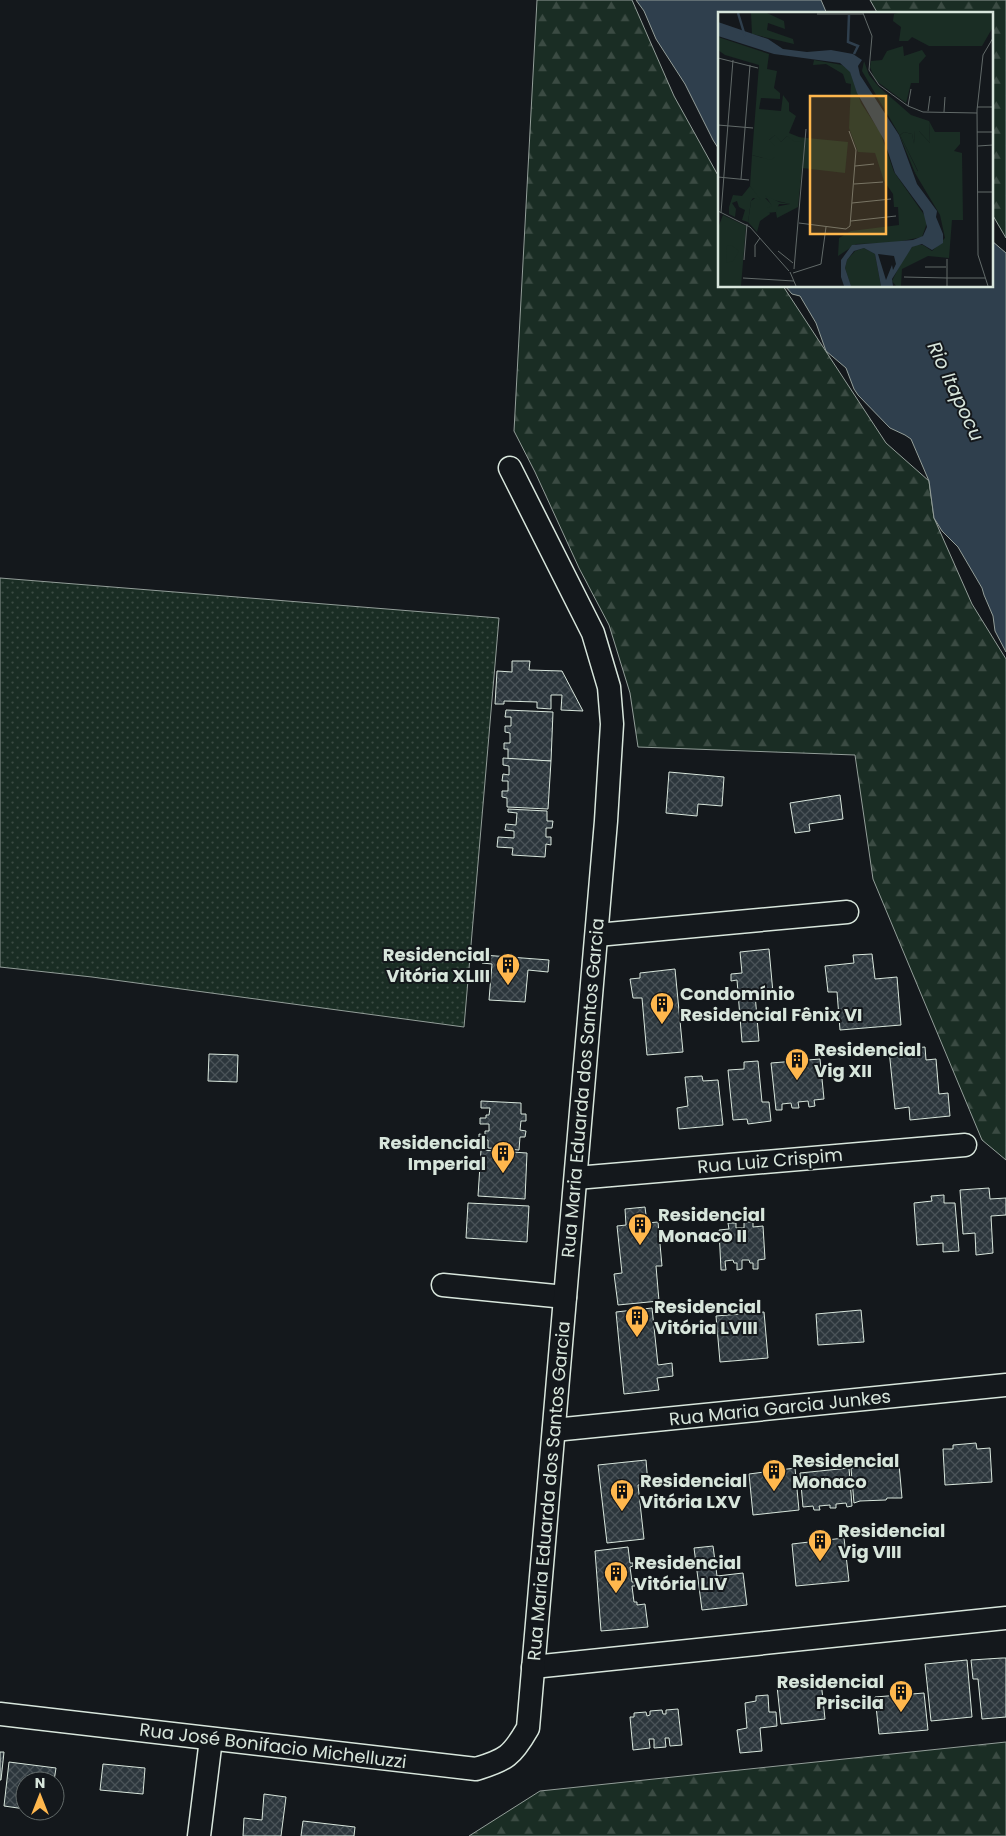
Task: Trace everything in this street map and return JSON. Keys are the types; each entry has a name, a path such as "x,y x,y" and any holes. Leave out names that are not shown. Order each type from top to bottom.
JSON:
{"street":[{"name":"Rua Maria Eduarda dos Santos Garcia","path":"510,468 593,633 609,687 612,724 611,762 597,935 528,1728"},
{"path":"597,935 846,912"},
{"name":"Rua Luiz Crispim","path":"576,1178 965,1145"},
{"path":"443,1284 565,1297"},
{"name":"Rua Maria Garcia Junkes","path":"554,1430 1006,1385"},
{"path":"533,1667 1006,1618"},
{"name":"Rua José Bonifacio Michelluzzi","path":"0,1714 476,1769 500,1762 517,1748 528,1728"},
{"path":"199,1836 211,1739"}],"green space":[{"path":"537,0 632,0 674,96 718,175 718,288 784,288 886,443 929,481 934,518 972,604 1006,659 1006,1160 982,1140 873,879 855,755 638,747 630,693 609,625 579,568 514,431"},
{"path":"870,0 1006,0 1006,238 994,217 994,12 877,12"},
{"path":"0,578 499,618 464,1027 92,977 0,967"},
{"path":"1006,1742 1006,1836 469,1836 540,1791"}],"water":[{"path":"636,0 821,0 826,12 718,12 718,148 685,84 656,39 644,11"},
{"name":"Rio Itapocu","path":"994,243 1006,253 1006,652 995,631 993,616 982,588 958,547 942,531 934,518 929,481 911,439 890,428 858,395 846,368 826,351 816,323 800,296 792,294 787,288 994,288"}],"building":[{"path":"512,661 530,661 529,670 562,671 583,711 561,710 562,695 551,695 551,709 537,708 537,702 504,701 504,704 495,704 497,671 512,672"},
{"path":"506,710 553,712 551,761 508,759 508,749 504,749 504,743 510,743 510,733 505,732 505,726 511,726 511,717 505,717"},
{"path":"503,758 551,761 548,809 507,807 507,798 502,797 502,791 508,791 508,781 502,781 503,774 509,775 509,766 503,765"},
{"path":"669,772 724,777 722,806 698,804 697,816 666,813"},
{"path":"840,795 843,819 809,824 810,831 795,833 790,803"},
{"path":"508,809 547,811 547,821 553,821 552,828 546,828 546,837 551,837 551,845 546,844 545,857 512,855 513,848 497,847 498,837 514,838 514,831 505,830 506,824 516,825 517,813 508,812"},
{"path":"769,949 773,993 755,994 759,1041 742,1042 737,980 731,981 731,974 742,973 740,952"},
{"path":"872,954 875,979 897,977 901,1025 840,1030 837,992 828,992 825,966 854,963 853,955"},
{"name":"Residencial Vitória XLIII","path":"483,955 549,960 548,972 528,970 525,1002 489,1000 492,964 482,963"},
{"name":"Condomínio Residencial Fênix VI","path":"675,969 683,1052 647,1055 642,998 633,998 630,979 640,978 640,973"},
{"path":"925,1047 926,1060 936,1059 939,1094 948,1093 950,1116 910,1120 909,1107 895,1109 889,1050"},
{"path":"209,1054 238,1055 237,1082 208,1081"},
{"name":"Residencial Vig XII","path":"820,1059 824,1099 814,1100 815,1106 809,1107 808,1101 798,1102 799,1108 792,1108 791,1103 782,1104 782,1110 776,1110 771,1063"},
{"path":"758,1061 762,1102 769,1102 771,1121 748,1124 747,1119 733,1120 728,1070 744,1069 744,1062"},
{"path":"702,1076 703,1081 718,1080 723,1125 679,1129 677,1108 688,1106 685,1077"},
{"path":"481,1101 521,1103 521,1114 526,1114 526,1121 521,1121 520,1130 526,1131 525,1137 520,1137 519,1150 488,1148 488,1140 479,1140 479,1134 485,1135 485,1131 489,1131 489,1124 480,1124 480,1118 486,1118 486,1115 489,1115 490,1108 481,1108"},
{"name":"Residencial Imperial","path":"481,1150 527,1153 525,1199 478,1196"},
{"path":"989,1188 990,1199 1006,1198 1006,1215 991,1216 993,1253 976,1255 975,1233 963,1234 960,1190"},
{"path":"944,1195 944,1203 955,1203 959,1251 943,1252 943,1243 917,1245 914,1203 932,1201 931,1196"},
{"path":"468,1203 529,1206 527,1242 466,1238"},
{"name":"Residencial Monaco II","path":"645,1207 647,1223 658,1222 662,1266 656,1266 659,1301 618,1305 614,1274 622,1273 617,1226 626,1225 625,1209"},
{"path":"744,1222 753,1222 753,1227 763,1226 765,1259 758,1260 758,1269 753,1269 753,1263 750,1263 749,1260 742,1260 742,1269 737,1270 737,1263 734,1263 733,1260 725,1261 726,1270 721,1270 719,1230 729,1229 728,1223 736,1223 736,1228 744,1228"},
{"name":"Residencial Vitória LVIII","path":"652,1308 658,1365 672,1363 673,1376 657,1378 659,1390 624,1394 616,1312"},
{"path":"861,1310 864,1342 818,1345 816,1314"},
{"path":"764,1312 768,1358 720,1362 716,1316"},
{"path":"976,1443 977,1449 990,1448 992,1482 945,1485 943,1449 953,1449 953,1445"},
{"name":"Residencial Vitória LXV","path":"646,1460 648,1484 638,1485 644,1539 607,1543 598,1465"},
{"path":"882,1462 884,1462 884,1465 899,1464 902,1498 887,1498 886,1500 854,1503 851,1468 865,1467 868,1464 868,1467 883,1465"},
{"name":"Residencial Monaco","path":"795,1468 799,1510 753,1515 749,1474"},
{"path":"849,1468 852,1506 847,1507 846,1503 836,1504 836,1508 830,1508 830,1505 819,1506 820,1510 814,1510 813,1506 803,1507 800,1473"},
{"name":"Residencial Vig VIII","path":"844,1538 849,1581 796,1586 792,1544"},
{"path":"713,1546 717,1576 743,1573 747,1605 702,1610 694,1548"},
{"name":"Residencial Vitória LIV","path":"628,1547 630,1563 633,1563 633,1566 630,1567 632,1582 635,1582 635,1586 632,1586 634,1602 637,1602 637,1605 645,1604 648,1627 601,1631 595,1551"},
{"path":"1006,1658 1006,1717 982,1719 978,1679 973,1679 971,1660"},
{"path":"967,1660 972,1717 931,1721 925,1664"},
{"path":"821,1681 825,1719 781,1724 777,1686"},
{"name":"Residencial Priscila","path":"924,1693 928,1730 879,1734 875,1697"},
{"path":"768,1695 769,1712 776,1712 777,1726 760,1728 762,1751 740,1753 737,1730 747,1728 745,1703 756,1701 756,1696"},
{"path":"678,1709 682,1745 670,1746 669,1738 665,1738 666,1747 654,1748 654,1739 649,1739 650,1748 633,1750 630,1717 634,1717 634,1713 646,1712 647,1716 650,1715 650,1711 662,1710 663,1714 666,1714 666,1710"},
{"path":"0,1752 4,1752 1,1780 0,1780"},
{"path":"9,1762 56,1768 56,1771 15,1771 15,1808 4,1806"},
{"path":"103,1764 145,1768 143,1794 100,1790"},
{"path":"264,1794 286,1797 281,1836 243,1836 244,1818 262,1820"},
{"path":"303,1821 355,1827 354,1836 301,1836"}],"place":[{"name":"Residencial Vitória XLIII","path":"508,986"},
{"name":"Condomínio Residencial Fênix VI","path":"662,1025"},
{"name":"Residencial Vig XII","path":"797,1081"},
{"name":"Residencial Imperial","path":"503,1174"},
{"name":"Residencial Monaco II","path":"640,1246"},
{"name":"Residencial Vitória LVIII","path":"637,1338"},
{"name":"Residencial Monaco","path":"774,1492"},
{"name":"Residencial Vitória LXV","path":"622,1512"},
{"name":"Residencial Vig VIII","path":"820,1562"},
{"name":"Residencial Vitória LIV","path":"616,1594"},
{"name":"Residencial Priscila","path":"901,1713"}]}
